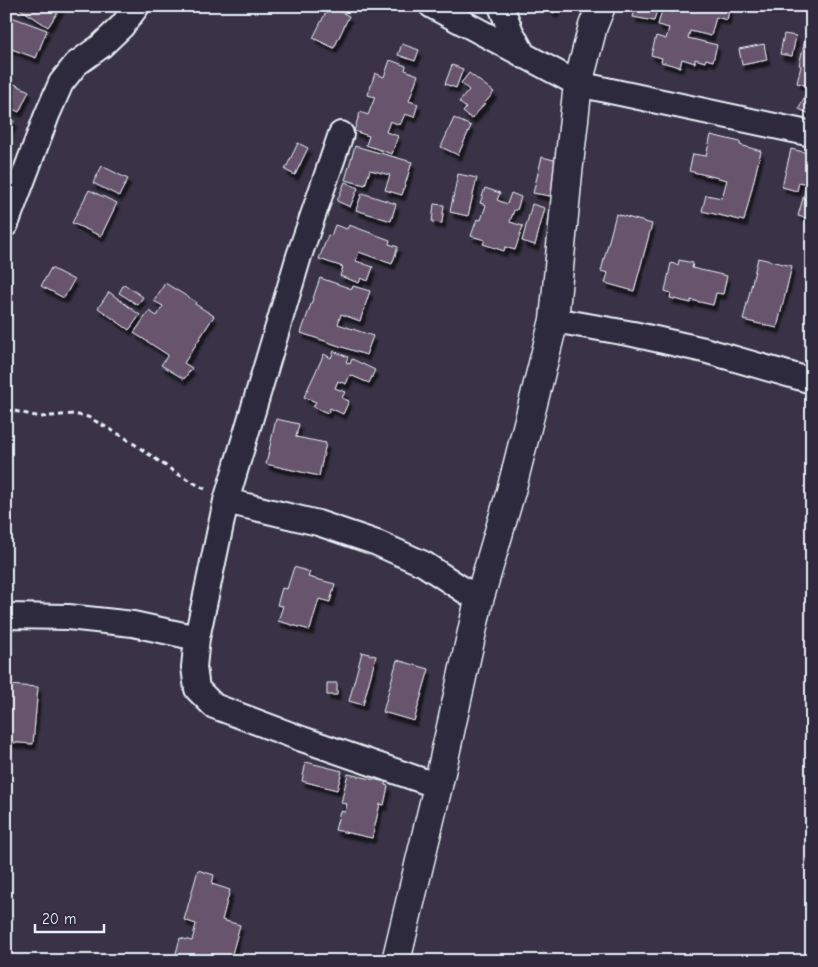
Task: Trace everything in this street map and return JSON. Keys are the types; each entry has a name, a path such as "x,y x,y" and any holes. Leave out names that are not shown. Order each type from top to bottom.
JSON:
{"street":[{"path":"6,224 61,83 76,64 101,46 122,26 137,6"},
{"path":"432,6 578,84 812,134"},
{"path":"501,6 511,32 524,56"},
{"path":"396,961 438,786 479,600 511,491 554,320 578,84 593,26 601,6"},
{"path":"341,134 293,274 226,500 197,638 194,667 197,689 214,706 438,786"},
{"path":"554,320 633,334 704,350 812,380"},
{"path":"226,500 318,523 377,543 424,564 479,600"},
{"path":"6,616 68,617 133,624 197,638"}],"path":[{"path":"6,409 40,416 73,414 88,417 124,437 176,473 226,500"}],"shaded area":[{"path":"542,950 597,961 539,961"}],"building":[{"path":"16,6 62,6 48,27"},
{"path":"329,6 349,16 334,48 313,38"},
{"path":"546,6 559,6 554,13"},
{"path":"636,6 658,6 654,21 633,17"},
{"path":"671,6 730,6 727,20 716,17 711,36 690,31 688,38 717,45 713,61 706,59 705,62 695,59 695,63 682,59 680,67 661,62 662,58 651,55 656,36 666,39 669,28 658,25 662,10 673,13 675,7"},
{"path":"6,15 47,30 36,58 6,47"},
{"path":"812,32 812,87 797,83 806,36 810,38"},
{"path":"784,34 796,36 792,56 780,54"},
{"path":"402,44 419,50 415,61 398,55"},
{"path":"764,44 767,60 742,65 739,49"},
{"path":"390,60 406,66 405,70 418,75 409,101 418,104 414,117 405,114 400,125 390,121 386,132 398,136 392,154 366,145 369,136 354,131 360,112 368,115 375,97 368,95 375,73 384,77"},
{"path":"452,65 463,69 456,88 445,84"},
{"path":"469,73 494,92 472,119 463,112 466,108 459,102 469,90 461,83"},
{"path":"6,80 29,91 19,112 8,107 14,95 6,92"},
{"path":"805,95 812,98 812,115 799,109"},
{"path":"6,118 14,121 6,138"},
{"path":"454,118 471,126 458,155 441,147"},
{"path":"711,135 740,142 740,145 761,151 744,221 702,211 706,195 722,198 727,180 689,171 693,154 706,156"},
{"path":"298,143 308,148 295,175 285,170"},
{"path":"355,146 412,162 402,195 385,190 390,175 370,170 365,185 345,180"},
{"path":"791,149 812,154 812,220 798,216 807,184 799,182 797,191 782,187"},
{"path":"542,157 558,161 550,196 533,193"},
{"path":"102,166 128,179 119,196 93,183"},
{"path":"458,174 477,178 468,216 450,212"},
{"path":"345,182 358,188 350,207 337,201"},
{"path":"485,188 500,193 497,200 507,204 511,193 521,197 517,210 514,210 510,222 523,226 515,250 505,247 504,251 483,244 485,240 471,236 477,219 481,220 486,205 480,203"},
{"path":"89,190 117,203 101,236 72,223"},
{"path":"362,193 396,204 391,221 356,210"},
{"path":"434,204 444,205 442,223 432,222"},
{"path":"532,204 545,208 535,245 522,241"},
{"path":"616,214 652,224 634,291 605,283 608,273 601,271"},
{"path":"335,225 347,229 349,225 390,240 389,244 398,247 392,264 359,252 356,261 373,267 368,281 361,278 359,283 340,276 343,267 319,259 328,235 331,236"},
{"path":"758,258 792,266 777,328 743,320"},
{"path":"679,260 693,263 692,268 727,276 723,294 716,293 713,305 691,300 691,303 670,298 671,293 665,291 671,263 678,265"},
{"path":"51,268 74,280 64,298 41,286"},
{"path":"320,278 352,289 353,286 370,291 360,321 341,314 338,324 373,336 366,355 301,333"},
{"path":"165,283 196,302 195,304 214,316 184,363 192,368 184,379 161,365 168,355 134,333 149,311 157,316 163,306 154,301"},
{"path":"124,284 143,297 138,305 119,293"},
{"path":"109,292 140,315 129,330 98,308"},
{"path":"334,351 348,357 346,362 350,364 352,359 375,370 369,383 350,375 346,384 338,381 335,388 345,392 342,398 349,401 343,414 330,408 328,413 313,407 316,402 304,397 324,354 331,358"},
{"path":"276,419 299,424 296,437 326,443 319,476 266,464"},
{"path":"294,567 310,572 308,577 335,584 330,602 319,599 310,630 278,621 283,606 277,605 282,588 287,589"},
{"path":"362,652 376,656 363,705 349,701"},
{"path":"397,660 429,669 414,721 383,712"},
{"path":"327,683 337,683 337,695 327,695"},
{"path":"6,685 38,687 33,744 6,742"},
{"path":"306,762 342,771 337,790 302,781"},
{"path":"348,774 386,782 385,785 388,786 384,805 380,804 372,838 335,830 340,811 345,812 347,804 341,803"},
{"path":"198,870 214,875 212,884 230,890 222,920 240,925 230,961 174,961 180,938 192,941 196,924 184,920"}]}
